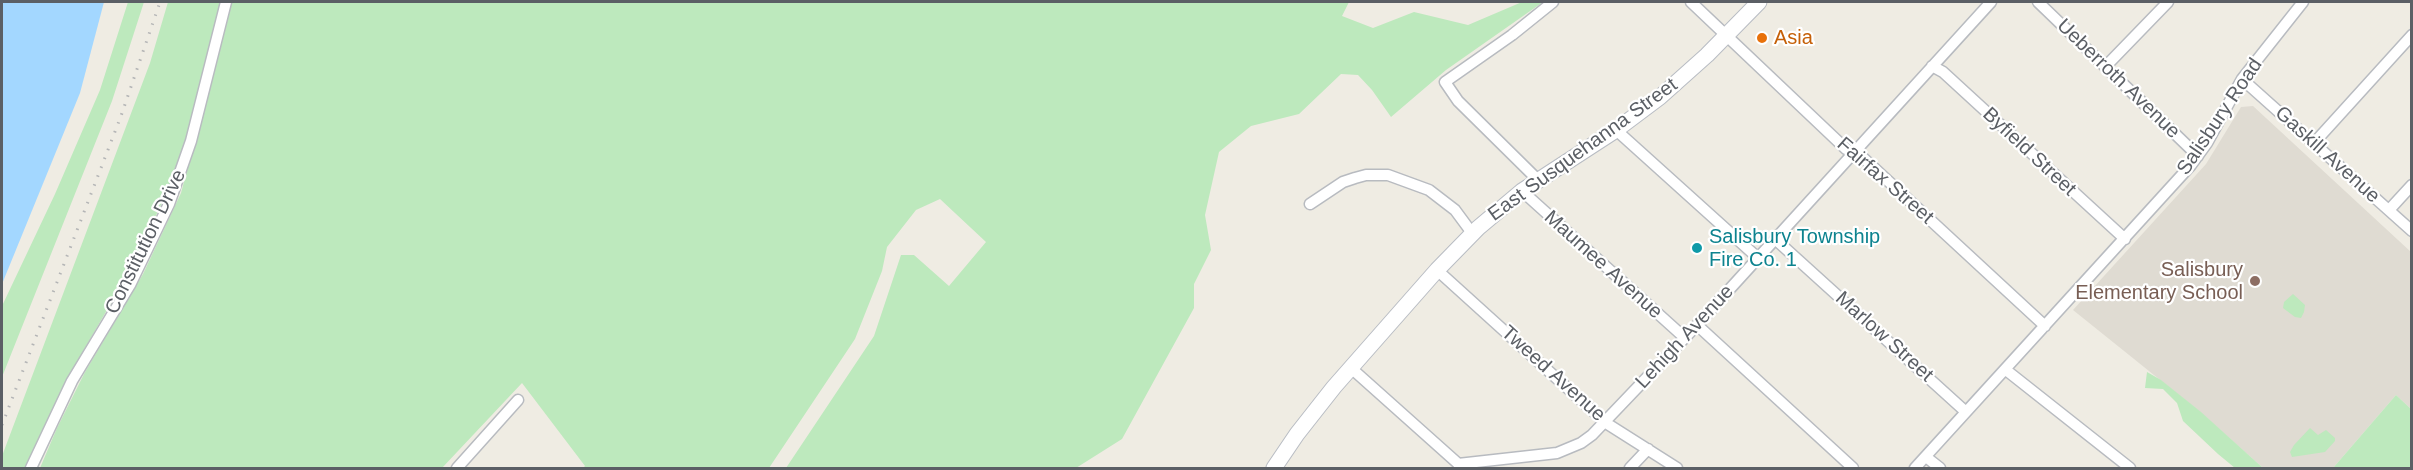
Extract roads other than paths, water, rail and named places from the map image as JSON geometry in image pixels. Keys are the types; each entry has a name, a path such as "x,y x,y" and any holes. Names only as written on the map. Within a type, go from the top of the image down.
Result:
{"main road":[{"name":"East Susquehanna Street","path":"1274,468 1297,434 1351,368 1472,233 1522,191 1617,130 1660,97 1759,2"}],"street":[{"name":"Constitution Drive","path":"31,468 68,390 130,285 169,204 191,141 226,2"},
{"path":"1538,180 1458,101 1445,82 1512,35 1553,2"},
{"name":"Fairfax Street","path":"1691,2 1846,149 1860,155 2045,326"},
{"name":"Lehigh Avenue","path":"1461,466 1557,453 1581,443 1606,423 1991,2"},
{"name":"Ueberroth Avenue","path":"2038,2 2198,156"},
{"path":"2106,66 2168,2"},
{"name":"Salisbury Road","path":"1915,468 2198,156 2242,79 2303,2"},
{"path":"2314,143 2412,35"},
{"name":"Byfield Street","path":"1932,66 1943,72 2125,239"},
{"name":"Gaskill Avenue","path":"2242,79 2412,231"},
{"path":"1617,130 1758,258"},
{"path":"1310,204 1342,182 1355,177 1388,175 1429,190 1455,210 1472,233"},
{"path":"2389,210 2412,185"},
{"name":"Maumee Avenue","path":"1522,191 1685,338"},
{"name":"Marlow Street","path":"1775,239 1966,412"},
{"name":"Tweed Avenue","path":"1437,270 1606,423 1677,468"},
{"path":"1697,325 1853,468"},
{"path":"1351,368 1461,466"},
{"path":"2006,370 2130,468"},
{"path":"457,468 518,400"},
{"path":"1630,468 1648,449"},
{"path":"1926,457 1940,468"}],"water":[{"path":"2,2 104,2 80,93 2,284"}],"railway":[{"path":"2,425 121,116 160,2"}],"place":[{"name":"Asia","path":"1762,38"},
{"name":"Salisbury Township Fire Co. 1","path":"1697,248"},
{"name":"Salisbury Elementary School","path":"2255,281"}]}
